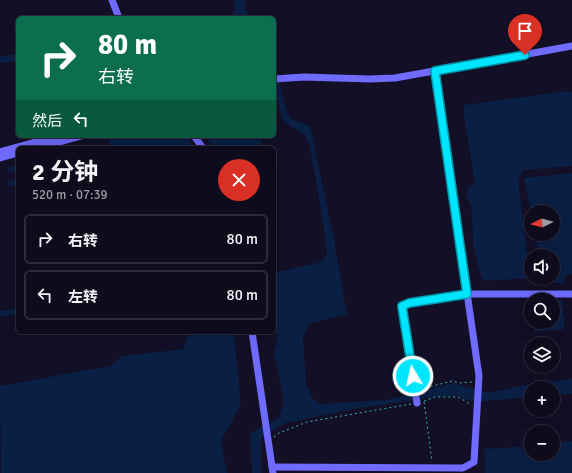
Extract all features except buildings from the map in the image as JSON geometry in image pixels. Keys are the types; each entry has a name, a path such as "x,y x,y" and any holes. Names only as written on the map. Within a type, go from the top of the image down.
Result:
{"street":[{"path":"112,0 118,16"},
{"path":"276,80 320,77 385,79 572,46"},
{"path":"252,334 272,470 463,468 474,462 479,376 435,71"},
{"path":"21,146 50,138"},
{"path":"45,146 74,138"},
{"path":"0,152 16,148"},
{"path":"0,158 16,154"},
{"path":"417,403 402,306 409,303 467,294 572,294"}],"path":[{"path":"415,390 452,381 459,383 475,382"},
{"path":"433,468 424,402 435,397 458,398 473,406"},
{"path":"268,442 279,433 307,422 417,403"}],"water":[{"path":"235,0 244,0 248,16 230,16 234,13"},
{"path":"16,54 16,61 0,63 0,56"},
{"path":"276,68 290,119 310,126 334,239 347,314 308,324 303,338 306,385 314,400 320,404 386,400 453,383 488,393 524,385 524,398 474,402 455,395 360,408 285,423 261,438 261,473 252,473 250,433 279,418 284,401 274,353 277,340 276,273 321,262 327,255 322,215 310,147 305,135 291,127 282,118 276,95"},
{"path":"568,91 572,92 572,166 523,170 518,180 524,227 524,241 526,241 527,249 524,249 524,278 486,281 482,279 473,244 471,206 467,197 467,189 475,184 464,116 464,105"},
{"path":"108,138 188,138 193,146 110,146"},
{"path":"206,138 260,138 262,146 212,146"},
{"path":"572,173 572,274 566,275 563,283 560,283 560,249 538,249 536,241 560,241 560,205 529,205 524,178"},
{"path":"560,300 562,300 565,329 535,332 535,329 560,329"},
{"path":"16,308 16,314 0,317 0,311"},
{"path":"234,334 241,404 221,441 227,473 1,473 0,386 110,366 122,356 184,349 187,335"},
{"path":"572,379 572,394 560,395 560,381 554,381"},
{"path":"572,441 572,473 485,473 484,449 524,446 524,461 560,461 560,442"}],"waterway":[{"path":"11,170 16,169"},
{"path":"10,183 16,182"}],"route":[{"path":"413,376 402,306 409,303 467,294 435,71 525,55"}]}
